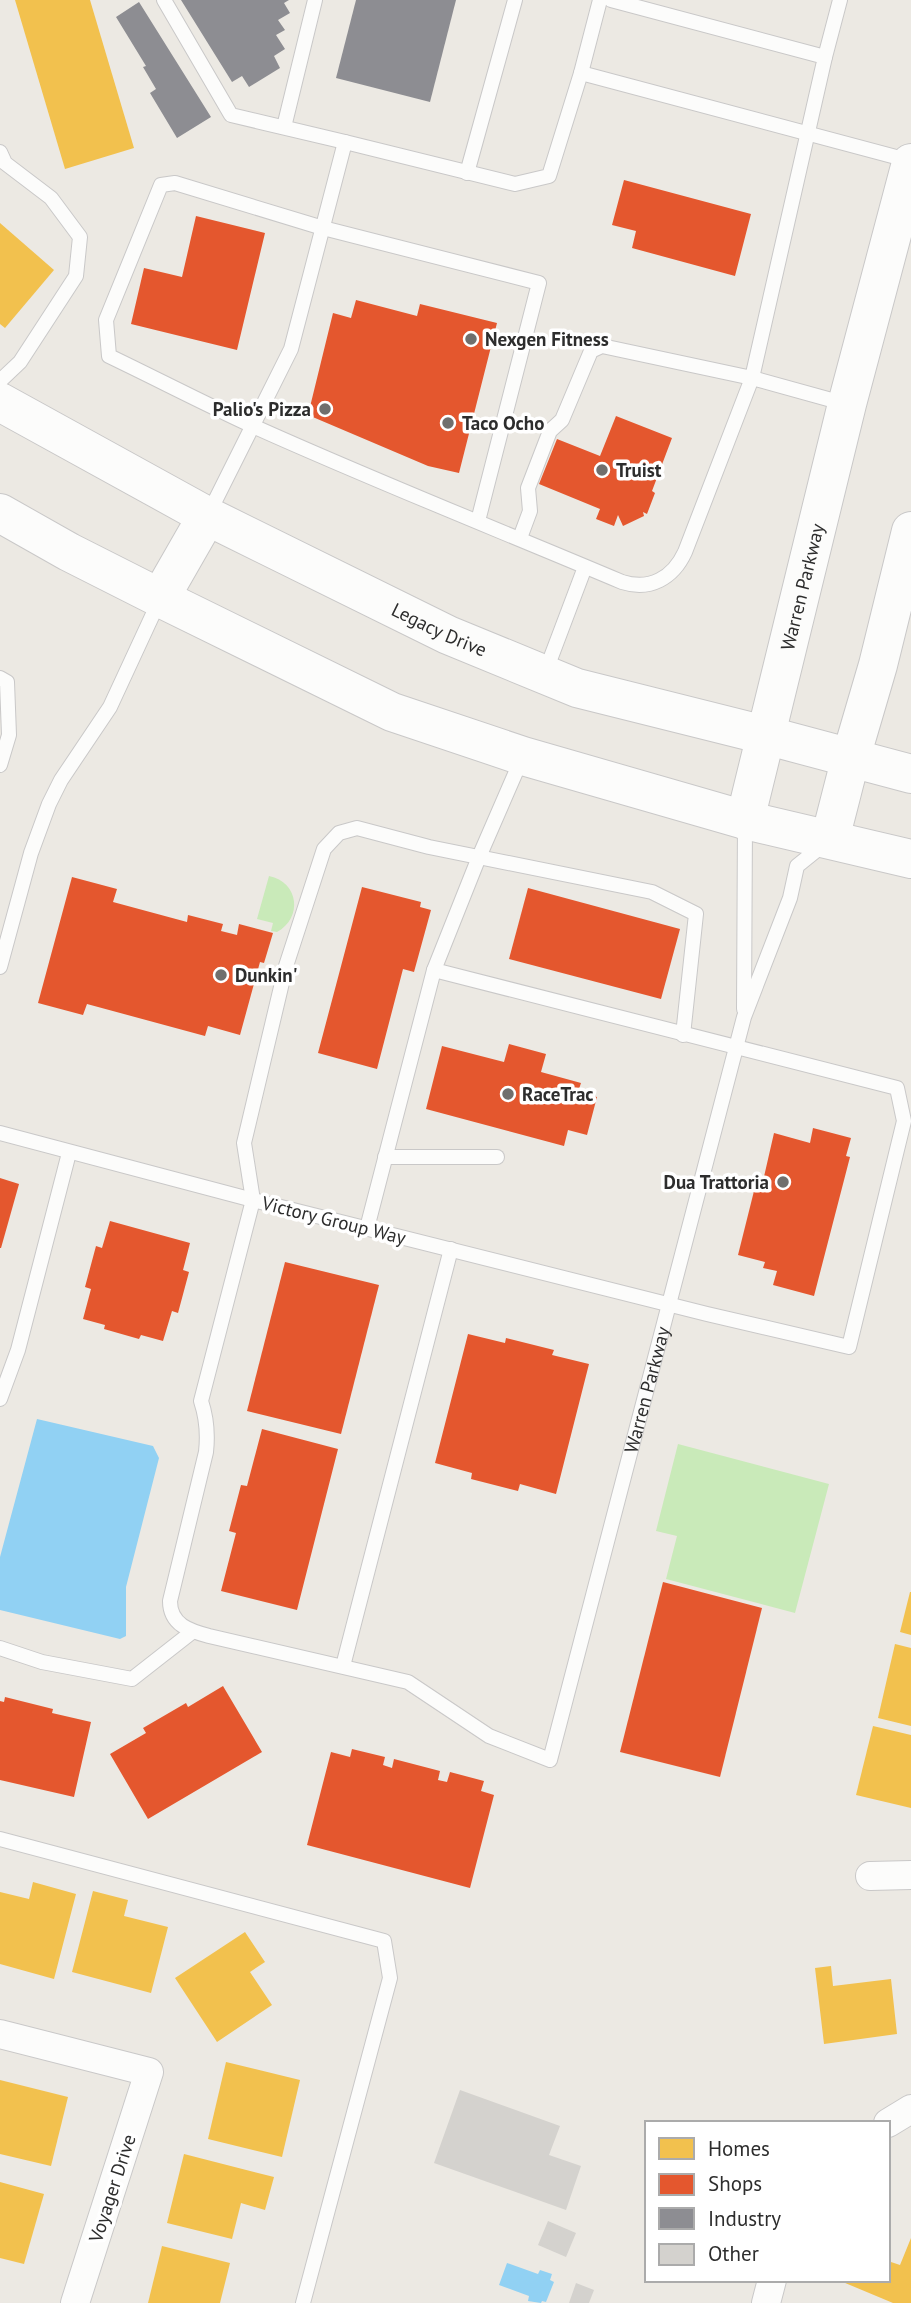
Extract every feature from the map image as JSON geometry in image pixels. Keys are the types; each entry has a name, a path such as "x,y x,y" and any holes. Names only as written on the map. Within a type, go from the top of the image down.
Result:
{"main road":[{"name":"Warren Parkway","path":"745,820 847,404 911,162"},
{"name":"Legacy Drive","path":"0,402 207,516 448,635 545,675 577,688 911,774"},
{"path":"0,513 68,552 392,712 523,756 745,820 911,859"},
{"path":"160,598 207,516"},
{"path":"830,839 878,665 911,531"}],"street":[{"path":"870,1876 911,1875"},
{"name":"Voyager Drive","path":"0,2034 149,2072 75,2303"},
{"path":"890,2122 911,2109"},
{"path":"766,2303 771,2282"}],"lane":[{"path":"164,0 231,115 515,184 549,176 600,0"},
{"path":"284,127 315,0"},
{"path":"467,173 515,0"},
{"path":"611,0 825,57"},
{"path":"478,521 539,283 323,228 175,183 161,186 106,320 109,356 253,426 622,582 642,585 659,582 677,567 685,552 752,378 806,133 840,0"},
{"path":"580,73 911,162"},
{"path":"207,516 291,349 345,142"},
{"path":"0,152 5,163 51,198 80,237 76,276 20,362 0,381"},
{"path":"520,538 530,511 528,488 550,431 562,420 595,347 602,346 752,378 847,404"},
{"path":"545,675 585,566"},
{"path":"0,967 31,853 50,804 61,780 110,707 160,598"},
{"path":"0,678 7,682 9,735 0,765"},
{"path":"367,1228 434,970 523,756"},
{"name":"Warren Parkway","path":"744,1017 745,820"},
{"path":"451,1249 342,1666 184,1628 172,1614 170,1601 206,1452 208,1434 201,1401 253,1200 244,1143 286,966 324,849 339,833 357,828 479,857 652,892 696,914 683,1035"},
{"name":"Warren Parkway","path":"342,1666 408,1682 489,1736 550,1760 744,1017 790,898 797,866 830,839"},
{"path":"434,970 736,1049"},
{"name":"Victory Group Way","path":"0,1133 253,1200 849,1347 904,1121 897,1088 736,1049"},
{"path":"0,1399 18,1350 69,1153"},
{"path":"385,1157 497,1157"},
{"path":"0,1648 42,1662 132,1679 192,1632"},
{"path":"0,1839 384,1941 390,1978 303,2303"}],"green space":[{"path":"269,876 287,885 294,901 291,918 277,932 271,931 273,923 257,919"},
{"path":"678,1444 829,1484 795,1613 666,1579 677,1536 656,1531"}],"water":[{"path":"37,1419 153,1446 159,1458 126,1587 126,1636 120,1639 0,1610 0,1557"},
{"path":"507,2263 538,2274 540,2270 552,2274 550,2280 554,2282 546,2302 528,2301 529,2296 499,2285"}],"building: Homes":[{"path":"15,0 90,0 134,148 65,169"},
{"path":"0,223 54,270 5,328 0,324"},
{"path":"911,1592 911,1635 900,1632"},
{"path":"895,1644 911,1648 911,1726 878,1718"},
{"path":"873,1726 911,1735 911,1808 856,1795"},
{"path":"33,1882 76,1894 54,1979 0,1964 0,1892 29,1899"},
{"path":"93,1891 128,1900 124,1916 168,1927 151,1993 72,1972"},
{"path":"245,1932 265,1962 250,1972 272,2005 217,2042 175,1978"},
{"path":"831,1966 833,1986 891,1979 897,2034 824,2044 815,1968"},
{"path":"226,2062 300,2080 282,2157 208,2139"},
{"path":"0,2080 68,2097 51,2166 0,2154"},
{"path":"184,2154 274,2177 265,2210 241,2203 232,2239 167,2223"},
{"path":"0,2182 44,2194 24,2264 0,2258"},
{"path":"911,2238 911,2303 893,2303 843,2282 890,2282 890,2262 900,2265"},
{"path":"162,2246 230,2263 220,2303 148,2303"}],"building: Shops":[{"path":"624,180 751,214 735,276 632,248 636,231 612,225"},
{"path":"196,216 265,233 237,350 131,324 144,268 182,277"},
{"path":"356,300 417,316 420,304 497,323 459,473 428,466 308,415 333,313 351,318"},
{"name":"Truist","path":"616,416 672,438 652,491 655,493 647,514 643,512 644,516 623,526 618,515 614,526 596,519 600,509 539,484 557,439 600,456"},
{"path":"72,877 117,889 113,902 187,922 188,915 223,924 221,931 237,935 239,924 273,933 264,963 260,962 240,1035 208,1026 205,1036 87,1004 83,1015 38,1003"},
{"path":"362,887 421,902 420,907 431,910 414,972 403,969 377,1069 318,1053"},
{"path":"528,888 680,929 661,999 509,959"},
{"name":"RaceTrac","path":"509,1044 546,1054 541,1072 581,1083 578,1092 597,1097 587,1135 568,1130 564,1146 426,1109 442,1046 504,1062"},
{"path":"813,1128 851,1138 846,1156 850,1157 814,1296 773,1285 777,1271 763,1268 765,1262 738,1255 757,1179 763,1181 774,1133 810,1143"},
{"path":"0,1178 19,1184 1,1248 0,1248"},
{"path":"110,1221 190,1243 183,1270 189,1272 178,1313 172,1311 163,1341 141,1335 139,1339 104,1329 105,1325 83,1319 91,1289 85,1287 96,1246 102,1248"},
{"path":"285,1262 379,1285 341,1434 247,1411"},
{"path":"468,1334 505,1343 506,1338 554,1350 552,1355 589,1364 556,1494 520,1484 518,1491 471,1479 472,1473 435,1463"},
{"path":"262,1429 338,1449 297,1610 221,1591 236,1533 229,1531 241,1485 247,1486"},
{"path":"663,1582 762,1608 720,1777 620,1752"},
{"path":"223,1686 262,1752 148,1819 110,1754 146,1733 143,1728 186,1703 188,1707"},
{"path":"5,1697 53,1709 52,1713 91,1722 74,1797 0,1780 0,1701 4,1702"},
{"path":"352,1749 385,1757 383,1765 392,1768 394,1759 440,1771 438,1780 447,1782 450,1772 484,1781 481,1791 494,1795 470,1888 307,1845 331,1752 350,1757"}],"building: Industry":[{"path":"181,0 289,0 284,3 290,13 278,20 285,30 276,35 285,49 274,56 280,68 249,87 242,76 232,82"},
{"path":"356,0 456,0 430,102 336,78"},
{"path":"139,2 211,117 177,138 150,93 156,89 143,67 146,66 116,17"}],"building: Other":[{"path":"460,2090 560,2126 549,2155 581,2166 566,2210 434,2163"},
{"path":"548,2221 576,2233 566,2257 538,2245"},
{"path":"576,2283 594,2290 589,2303 569,2303"}],"place":[{"name":"Nexgen Fitness","path":"471,339"},
{"name":"Palio's Pizza","path":"325,409"},
{"name":"Taco Ocho","path":"448,423"},
{"name":"Truist","path":"602,470"},
{"name":"Dunkin'","path":"221,975"},
{"name":"RaceTrac","path":"508,1094"},
{"name":"Dua Trattoria","path":"783,1182"}]}
